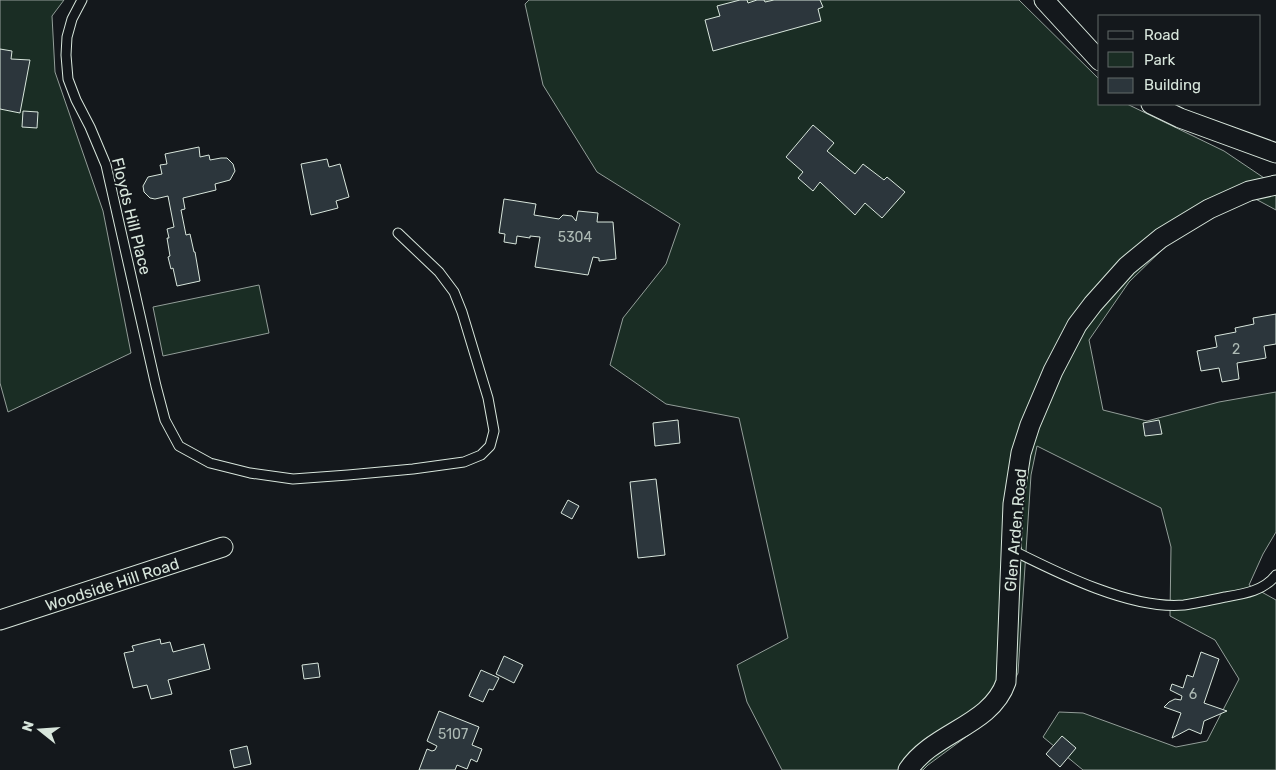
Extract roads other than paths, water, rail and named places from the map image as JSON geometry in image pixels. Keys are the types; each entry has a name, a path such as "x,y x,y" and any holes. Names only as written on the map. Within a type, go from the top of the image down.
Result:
{"street":[{"path":"1044,0 1098,59"},
{"path":"1153,105 1180,118 1276,153"},
{"name":"Glen Arden Road","path":"908,770 921,754 985,712 1003,692 1006,682 1013,504 1022,453 1030,425 1053,371 1077,325 1127,266 1161,238 1209,209 1249,191 1276,185"},
{"name":"Woodside Hill Road","path":"0,620 223,547"}],"lane":[{"name":"Floyds Hill Place","path":"82,0 72,19 67,37 68,79 106,164 156,386 165,420 179,446 210,463 250,473 293,478 413,469 464,462 481,455 490,446 494,431 488,398 462,312 454,292 439,272 398,233"},
{"path":"1011,550 1102,591 1149,603 1182,605 1250,592 1272,580 1276,575"}]}
